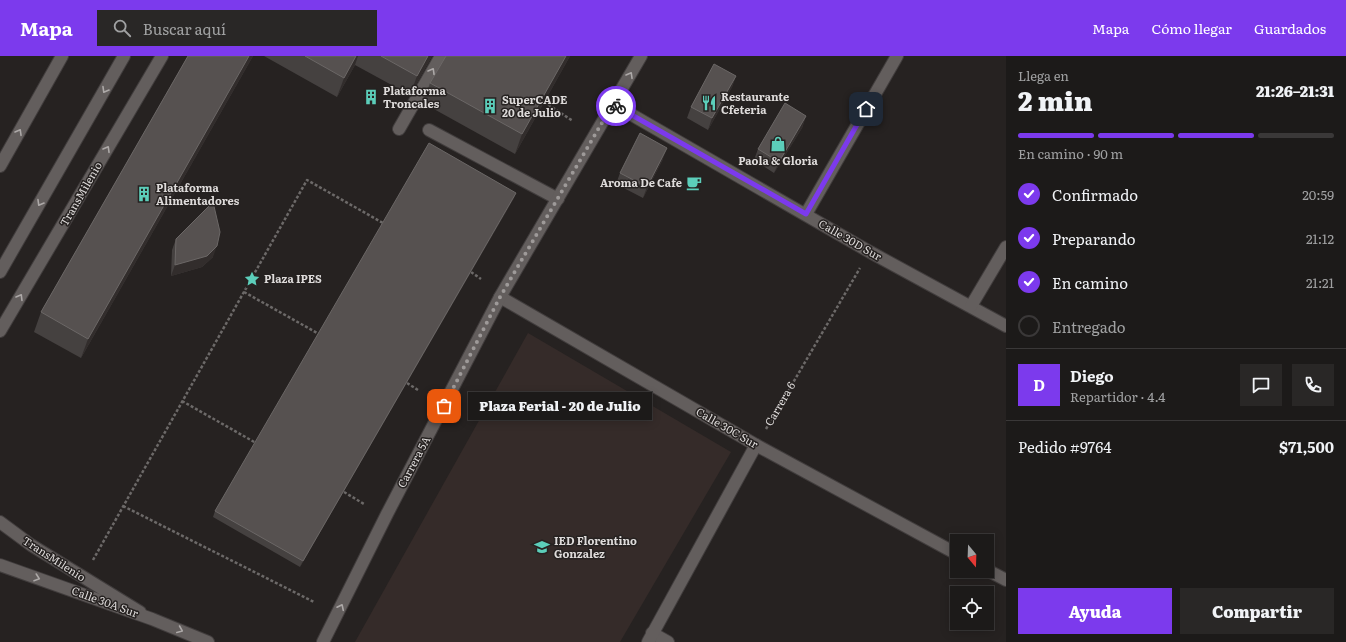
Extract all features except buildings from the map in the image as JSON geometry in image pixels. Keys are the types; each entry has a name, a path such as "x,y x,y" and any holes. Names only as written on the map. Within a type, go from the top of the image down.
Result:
{"street":[{"path":"0,166 62,56"},
{"path":"0,272 124,56"},
{"name":"TransMilenio","path":"0,331 162,56"},
{"path":"399,129 441,56"},
{"name":"Carrera 5A","path":"323,642 386,514 500,297 641,56"},
{"path":"806,214 897,56"},
{"name":"Calle 30D Sur","path":"613,104 870,252 1006,326"},
{"path":"429,130 558,199"},
{"path":"971,306 1006,247"},
{"name":"Calle 30C Sur","path":"500,297 756,445 950,550"},
{"path":"668,642 650,638 756,445"},
{"name":"TransMilenio","path":"0,522 31,545 152,619"},
{"name":"Calle 30A Sur","path":"0,565 152,619 208,642"},
{"path":"994,574 1006,580"}],"path":[{"path":"544,102 573,121"},
{"path":"83,578 307,180 383,223"},
{"name":"Carrera 6","path":"756,445 870,252"},
{"path":"471,272 481,279"},
{"path":"244,292 319,334"},
{"path":"407,383 418,390"},
{"path":"182,401 256,443"},
{"path":"344,492 364,504"},
{"path":"123,506 314,602"}],"shaded area":[{"name":"IED Florentino Gonzalez","path":"528,333 731,452 620,642 355,642"}],"way so far":[{"path":"444,406 500,297 613,104 616,106"}],"place":[{"name":"Plataforma Troncales","path":"371,97"},
{"name":"Restaurante Cfeteria","path":"709,103"},
{"name":"SuperCADE 20 de Julio","path":"490,106"},
{"name":"Paola & Gloria","path":"778,144"},
{"name":"Aroma De Cafe","path":"694,183"},
{"name":"Plataforma Alimentadores","path":"144,194"},
{"name":"Plaza IPES","path":"252,279"},
{"name":"Plaza Ferial - 20 de Julio","path":"444,406"},
{"name":"IED Florentino Gonzalez","path":"542,547"}],"route":[{"path":"616,106 806,214 866,109"}]}
